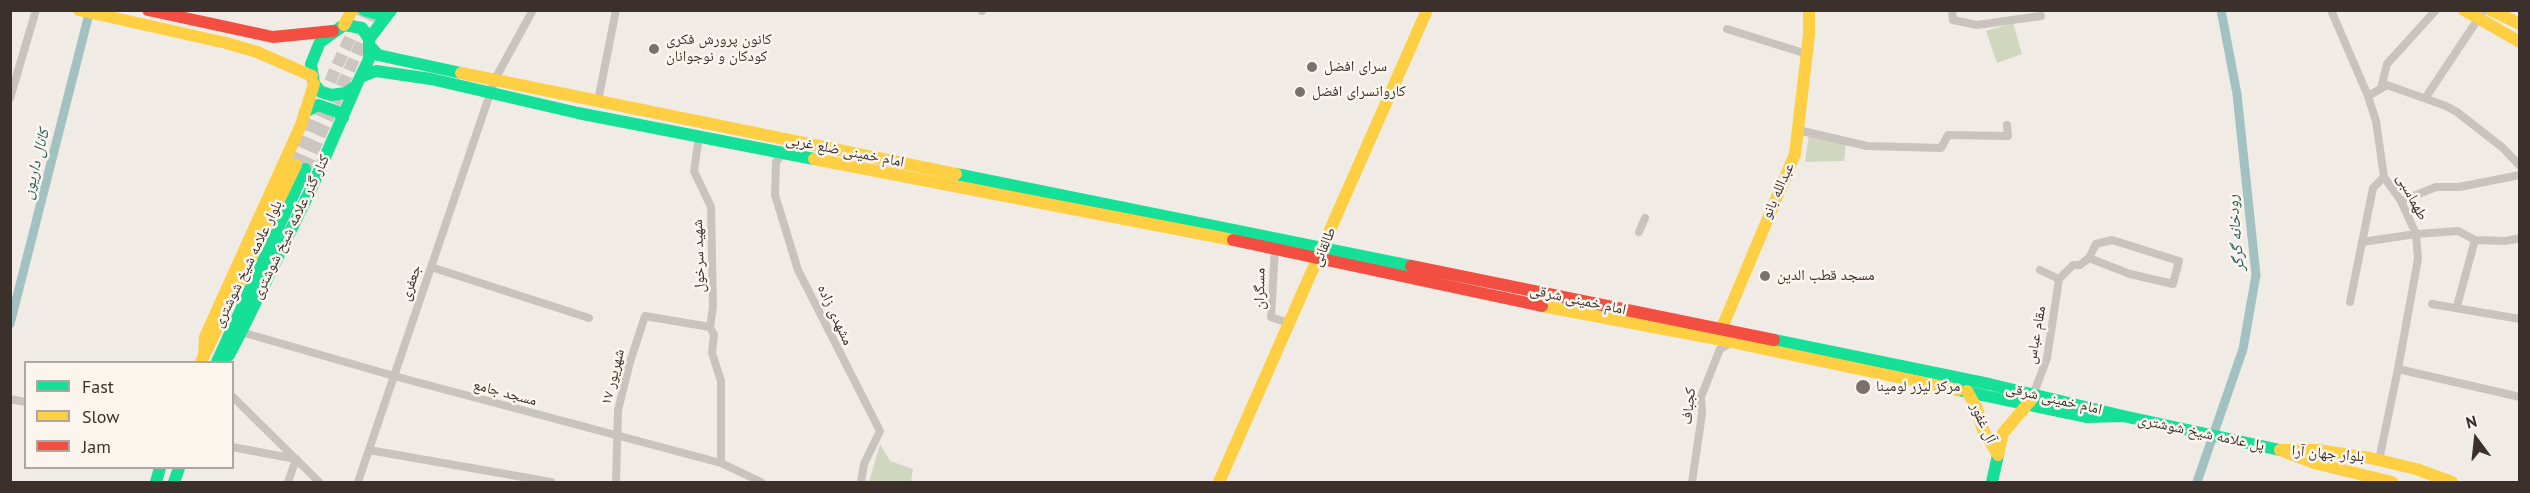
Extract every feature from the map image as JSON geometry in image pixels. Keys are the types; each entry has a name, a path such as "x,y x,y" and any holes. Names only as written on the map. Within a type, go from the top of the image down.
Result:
{"main road":[{"path":"79,10 164,28 258,52 313,80 321,92 332,95 346,93 359,81 370,42 391,11"},
{"path":"147,10 273,37 339,28 362,28 370,42"},
{"path":"202,359 205,337 305,112 313,80 311,64 320,42 339,28 352,10"},
{"path":"364,10 381,15 391,11"},
{"name":"طالقانی","path":"1219,483 1427,10"},
{"name":"عبدالله بانو","path":"1719,334 1766,218 1795,154 1807,54 1809,10"},
{"path":"2464,10 2481,15 2520,42"},
{"path":"2491,10 2520,24"},
{"name":"امام خمینی ضلع غربی","path":"370,42 378,55 392,59 786,139 1322,253"},
{"path":"388,72 385,64 392,59"},
{"name":"امام خمینی ضلع غربی","path":"359,81 376,71 388,72 783,153 1275,248 1322,253"},
{"name":"کنار گذر علامه شیخ شوشتری","path":"219,361 229,355 241,332 359,81"},
{"path":"305,112 318,105 338,111 343,118"},
{"path":"783,153 786,139"},
{"name":"بلوار علامه شیخ شوشتری","path":"202,359 300,167 217,361"},
{"name":"امام خمینی شرقی","path":"1322,253 1504,299 1719,334 2031,399 2086,417 2123,416"},
{"name":"امام خمینی شرقی","path":"1719,334 1732,342 1968,391 2031,399"},
{"name":"آل غفور","path":"1968,391 1977,409 1983,430 1998,455"},
{"name":"آل غفور","path":"1992,483 2003,433 2031,399"},
{"name":"پل علامه شیخ شوشتری","path":"2123,416 2280,450"},
{"name":"بلوار جهان آرا","path":"2280,450 2316,450 2379,460 2416,469 2452,483"},
{"name":"بلوار جهان آرا","path":"2280,450 2314,464 2392,483"}],"street":[{"path":"10,98 33,25 34,10"},
{"name":"جعفری","path":"358,483 495,79 533,10"},
{"path":"598,101 616,10"},
{"name":"طهماسبی","path":"2331,10 2368,96 2376,121 2384,177 2401,201 2416,234 2418,259 2379,460"},
{"path":"2381,88 2387,64 2436,10"},
{"path":"1953,15 1977,26 2042,16"},
{"path":"2426,97 2481,15"},
{"path":"1727,29 1807,54"},
{"path":"2368,96 2387,85 2426,97 2457,112 2504,148 2520,166"},
{"path":"1798,130 1867,146 1941,148 1948,135 2008,136 2007,125"},
{"name":"شهید سرخول","path":"699,136 694,171 711,207 713,307 710,327"},
{"name":"مشهدی زاده","path":"783,153 776,162 776,195 798,270 880,431 864,464 861,483"},
{"path":"2401,201 2436,187 2459,187 2520,175"},
{"path":"2350,302 2373,188 2384,177"},
{"path":"1639,232 1645,218"},
{"path":"2362,242 2416,234 2458,231 2475,240 2506,241 2520,238"},
{"path":"2040,270 2059,279 2073,265 2080,265 2089,258 2096,244 2112,240 2179,261 2173,284 2130,274 2089,258"},
{"path":"2457,306 2475,240"},
{"name":"مسگران","path":"1275,248 1271,317 1285,322"},
{"path":"431,267 589,318"},
{"name":"مقام عباس","path":"2031,399 2040,385 2047,358 2059,279"},
{"path":"2432,304 2457,306 2520,319"},
{"name":"۱۷ شهریور","path":"616,483 618,410 645,316 710,327"},
{"path":"710,327 714,335 712,353 721,381 721,463"},
{"name":"مسجد جامع","path":"241,332 617,437 721,463 760,483"},
{"name":"کجباف","path":"1692,483 1702,414 1701,397 1720,349 1732,342"},
{"path":"2398,369 2520,397"},
{"path":"234,398 319,483"},
{"path":"234,447 296,459"},
{"path":"369,450 551,483"},
{"path":"288,483 296,459"}],"green space":[{"path":"2013,23 2022,54 1997,63 1986,31"},
{"path":"1809,134 1846,143 1844,161 1805,162"},
{"path":"880,444 890,461 913,469 911,482 869,482"}],"waterway":[{"name":"کانال داریون","path":"10,324 90,10"},
{"name":"رودخانه گرگر","path":"2197,482 2243,349 2256,275 2237,94 2221,10"}],"tunnel":[{"path":"296,165 335,70 363,10"},
{"path":"305,169 376,10"}],"traffic: fast":[{"path":"364,10 381,15 390,12"},
{"path":"369,39 391,10"},
{"path":"344,25 362,28 369,39 369,59 356,86 346,93 331,95 321,92 314,84 311,64 320,42 344,25"},
{"path":"370,46 378,55 461,73"},
{"path":"363,76 376,71 431,79 578,113 814,159"},
{"path":"220,361 229,355 241,332 312,187 356,86"},
{"path":"305,112 318,105 338,112 343,118"},
{"path":"217,361 305,169"},
{"path":"956,174 1411,266"},
{"path":"1774,340 1989,384 2123,416 2086,417 1958,390"},
{"path":"2123,416 2280,450"},
{"path":"1992,482 1998,455"},
{"path":"156,482 160,469"},
{"path":"174,482 179,469"}],"traffic: slow":[{"path":"79,10 226,43 257,52 312,76"},
{"path":"344,25 352,10"},
{"path":"1219,482 1427,10"},
{"path":"1721,330 1795,154 1809,35 1809,10"},
{"path":"2464,10 2520,42"},
{"path":"2491,10 2520,24"},
{"path":"461,73 956,174"},
{"path":"204,355 205,337 301,125 314,84"},
{"path":"814,159 1233,240"},
{"path":"201,361 296,165"},
{"path":"1542,306 1717,339 1958,390"},
{"path":"1967,391 1977,409 1983,430 1998,455 2003,433 2031,400"},
{"path":"2392,482 2314,463 2280,450 2317,450 2370,458 2416,469 2452,482"}],"traffic: jam":[{"path":"148,10 273,37 333,31"},
{"path":"1233,240 1542,306"},
{"path":"1411,266 1774,340"}],"place":[{"name":"کانون پرورش فکری کودکان و نوجوانان","path":"654,49"},
{"name":"سرای افضل","path":"1312,67"},
{"name":"کاروانسرای افضل","path":"1300,92"},
{"name":"مسجد قطب الدین","path":"1765,276"},
{"name":"مرکز لیزر لومینا","path":"1863,387"}]}
